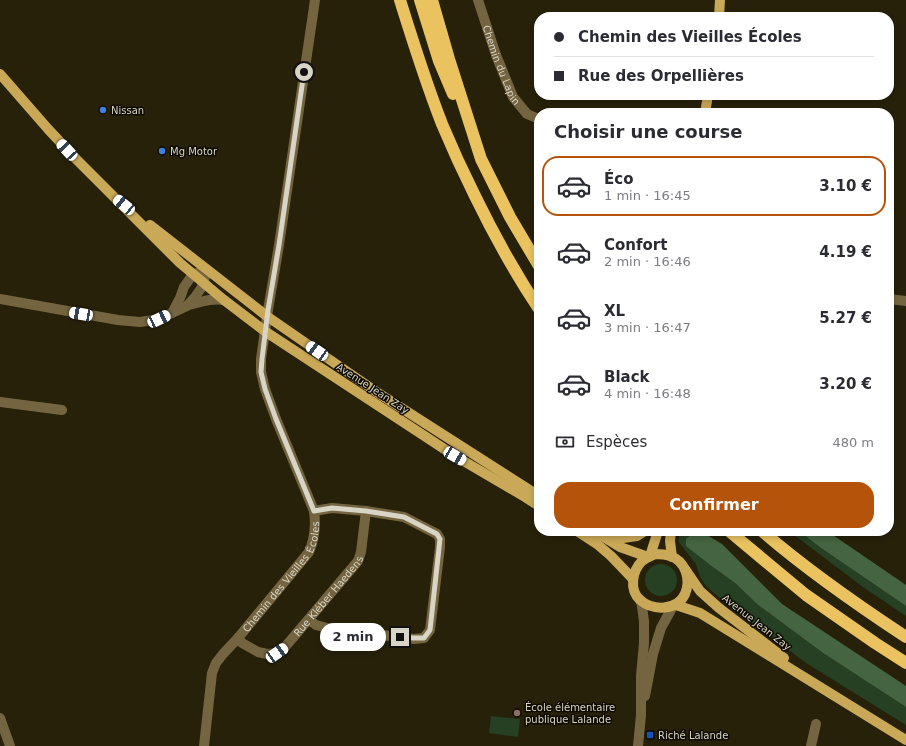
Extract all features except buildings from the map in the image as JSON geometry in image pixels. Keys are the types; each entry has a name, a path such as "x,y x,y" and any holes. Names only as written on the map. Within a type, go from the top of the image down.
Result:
{"highway":[{"path":"400,0 426,81 443,126 490,226 534,302"},
{"path":"420,0 439,61 481,159 510,217 534,258"},
{"path":"432,0 481,159"},
{"path":"736,536 806,595 906,663"},
{"path":"768,536 813,572 906,637"}],"main road":[{"path":"719,12 720,0"},
{"name":"Avenue Jean Zay","path":"0,74 48,129 114,197 180,263 224,300 266,332 455,456 534,503"},
{"name":"Avenue Jean Zay","path":"114,197 268,317 378,393 534,493"},
{"path":"585,536 611,556 633,579"},
{"path":"602,536 620,547 649,556"},
{"path":"609,540 637,536"},
{"path":"649,556 656,536"},
{"path":"670,536 672,557"},
{"path":"664,554 680,562 685,569 688,579 687,589 683,598 675,605 658,607 650,605 636,595 633,587 635,572 642,561 649,556 664,554"},
{"name":"Avenue Jean Zay","path":"685,569 700,591 719,608 820,687"},
{"name":"Avenue Jean Zay","path":"675,605 700,612 906,740"}],"street":[{"name":"Chemin des Vieilles Écoles","path":"204,746 212,673 216,663 309,552 315,533 314,511 265,389 261,366 315,0"},
{"name":"Chemin du Lapin","path":"478,0 496,55 513,97 527,114 534,117"},
{"path":"172,312 184,287 193,274 207,270"},
{"path":"187,306 198,294 207,270"},
{"path":"0,299 118,320 140,322 159,319 172,312 206,300 224,300"},
{"path":"894,300 906,301"},
{"path":"0,402 62,410"},
{"path":"309,620 316,625 327,628 424,638 430,630 440,539 437,534 404,517 366,511 332,508 314,511"},
{"name":"Rue Kléber Haedens","path":"238,638 242,643 258,652 267,654 277,653 285,647 358,560 361,552 366,511"},
{"path":"638,746 644,643 644,621 641,600"},
{"path":"641,715 653,654 661,628 675,605"},
{"path":"0,718 10,746"},
{"path":"811,746 816,724"}],"green space":[{"path":"679,536 698,536 687,546 735,583 757,604 823,653 906,707 906,725 806,663 722,600 706,586 700,577 696,564 678,541"},
{"path":"690,536 709,536 722,544 782,604 906,686 906,707 823,653 757,604 735,583 686,546 686,539"},
{"path":"796,536 805,536 906,606 906,616 863,587"},
{"path":"805,536 834,536 906,585 906,606"},
{"path":"661,564 667,565 674,571 677,580 676,586 670,593 661,596 655,595 648,589 645,580 646,574 652,567"},
{"path":"491,716 520,719 518,737 489,733"}],"place":[{"name":"Nissan","path":"103,110"},
{"name":"Mg Motor","path":"162,151"},
{"name":"École élémentaire publique Lalande","path":"517,713"},
{"name":"Riché Lalande","path":"650,735"}],"route":[{"path":"304,72 268,310 261,372 265,389 276,419 314,511 332,508 366,511 404,517 437,534 440,539 430,630 424,638 400,637"}]}
